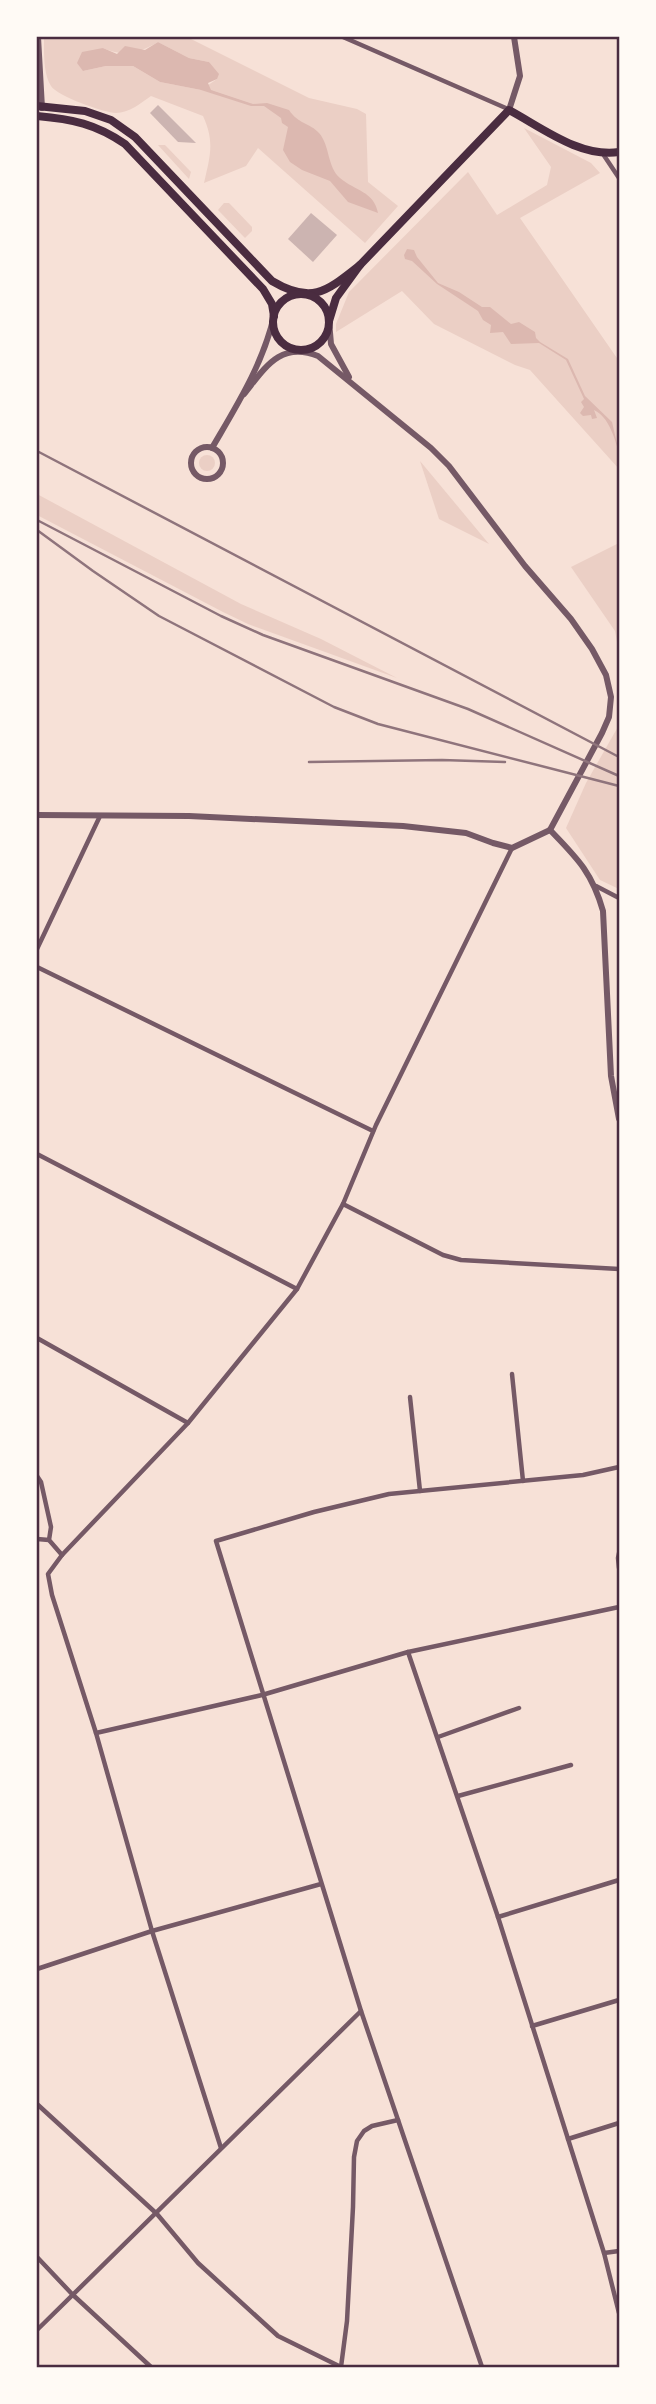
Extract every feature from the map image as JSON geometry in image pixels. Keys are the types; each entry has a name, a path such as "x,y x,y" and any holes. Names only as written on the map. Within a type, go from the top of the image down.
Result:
{"main road":[{"path":"39,106 85,111 111,120 135,137 272,281 289,291 311,296 320,302 329,321"},
{"path":"39,117 81,122 105,130 125,144 263,289 272,304 278,338 288,347 303,350 320,342 328,330 336,298 360,265 509,110 587,151 619,152"},
{"path":"274,316 283,301 330,286 360,265"}],"street":[{"path":"38,37 39,117"},
{"path":"343,37 509,110 520,76 514,37"},
{"path":"602,153 619,178"},
{"path":"212,447 244,394 268,340 274,316"},
{"path":"329,321 331,344 354,385"},
{"path":"37,815 189,816 431,828 466,833 512,848 551,830 589,761 609,717 611,697 606,675 571,619 525,566 449,466 431,448 318,356 303,350 288,351 279,356 244,394"},
{"path":"212,447 222,458 221,470 214,477 200,477 191,465 193,455 200,448 212,447"},
{"path":"37,949 100,816"},
{"path":"551,830 580,862 596,886 603,911 611,1076 619,1119"},
{"path":"220,2148 152,1931 96,1733 51,1595 48,1574 62,1555 188,1423 297,1289 343,1204 373,1131 512,848"},
{"path":"596,886 619,898"},
{"path":"37,967 373,1131"},
{"path":"37,1154 297,1289"},
{"path":"343,1204 443,1255 461,1260 619,1269"},
{"path":"37,1338 188,1423"},
{"path":"512,1374 523,1481"},
{"path":"410,1397 420,1491"},
{"path":"482,2367 321,1884 216,1541 314,1512 389,1494 583,1475 619,1467"},
{"path":"37,1476 41,1482 51,1527 50,1540 62,1555"},
{"path":"37,1539 50,1540"},
{"path":"619,1553 619,1568"},
{"path":"96,1733 262,1695 408,1652 619,1606"},
{"path":"408,1652 498,1917 604,2253 619,2312"},
{"path":"438,1737 519,1708"},
{"path":"458,1796 570,1765"},
{"path":"498,1917 619,1880"},
{"path":"37,1969 152,1931 321,1884"},
{"path":"532,2026 619,2000"},
{"path":"37,2330 362,2011"},
{"path":"37,2104 157,2214 198,2263 278,2336 341,2367 347,2321 354,2157 357,2141 364,2130 398,2120"},
{"path":"568,2139 619,2123"},
{"path":"604,2253 619,2251"},
{"path":"37,2257 72,2294 151,2367"}],"shaded area":[{"path":"44,37 187,37 309,98 357,109 366,114 368,182 398,206 365,243 258,148 246,166 204,183 210,142 203,116 151,96 121,113 71,99 55,90 48,81 44,62","holes":["158,42 189,58 209,62 217,79 201,90 160,82 133,66 106,66 83,71 103,48 131,52"]},
{"path":"158,42 189,58 209,62 219,74 217,79 208,83 211,90 253,104 267,103 289,110 319,133 336,173 368,196 378,213 348,202 330,181 290,162 283,150 288,127 282,123 281,118 264,106 251,106 201,90 160,82 133,66 106,66 83,71 77,63 82,52 103,48 117,54 125,46 145,50"},
{"path":"524,128 591,163 600,173 520,218 619,361 619,469 530,370 434,324 402,291 336,332 336,324 349,292 468,172 497,215 547,185 551,167"},
{"path":"158,145 165,145 191,172 189,179"},
{"path":"224,203 229,203 252,227 252,231 245,238 218,210"},
{"path":"407,249 414,250 438,283 459,292 482,307 490,307 511,324 519,322 535,332 540,342 568,359 585,396 612,422 619,452 604,417 594,410 597,418 592,419 591,415 583,416 580,413 584,407 581,402 584,399 566,360 539,343 511,344 503,332 490,333 491,325 483,320 478,311 437,284 412,261 405,259"},
{"path":"204,455 210,455 215,463 213,469 204,471 199,466 199,460"},
{"path":"420,461 489,544 439,519"},
{"path":"37,494 241,604 321,639 397,678 248,624 223,612 37,515"},
{"path":"619,543 619,652 615,631 571,567"},
{"path":"619,725 619,889 600,880 566,828 586,783"}],"building":[{"path":"158,105 196,143 178,142 150,113"},
{"path":"311,213 337,235 313,262 288,239"}],"railway":[{"path":"37,451 619,757"},
{"path":"37,520 221,616 263,635 468,709 619,776"},
{"path":"37,530 159,616 334,707 378,724 619,786"},
{"path":"309,762 505,762"}]}
